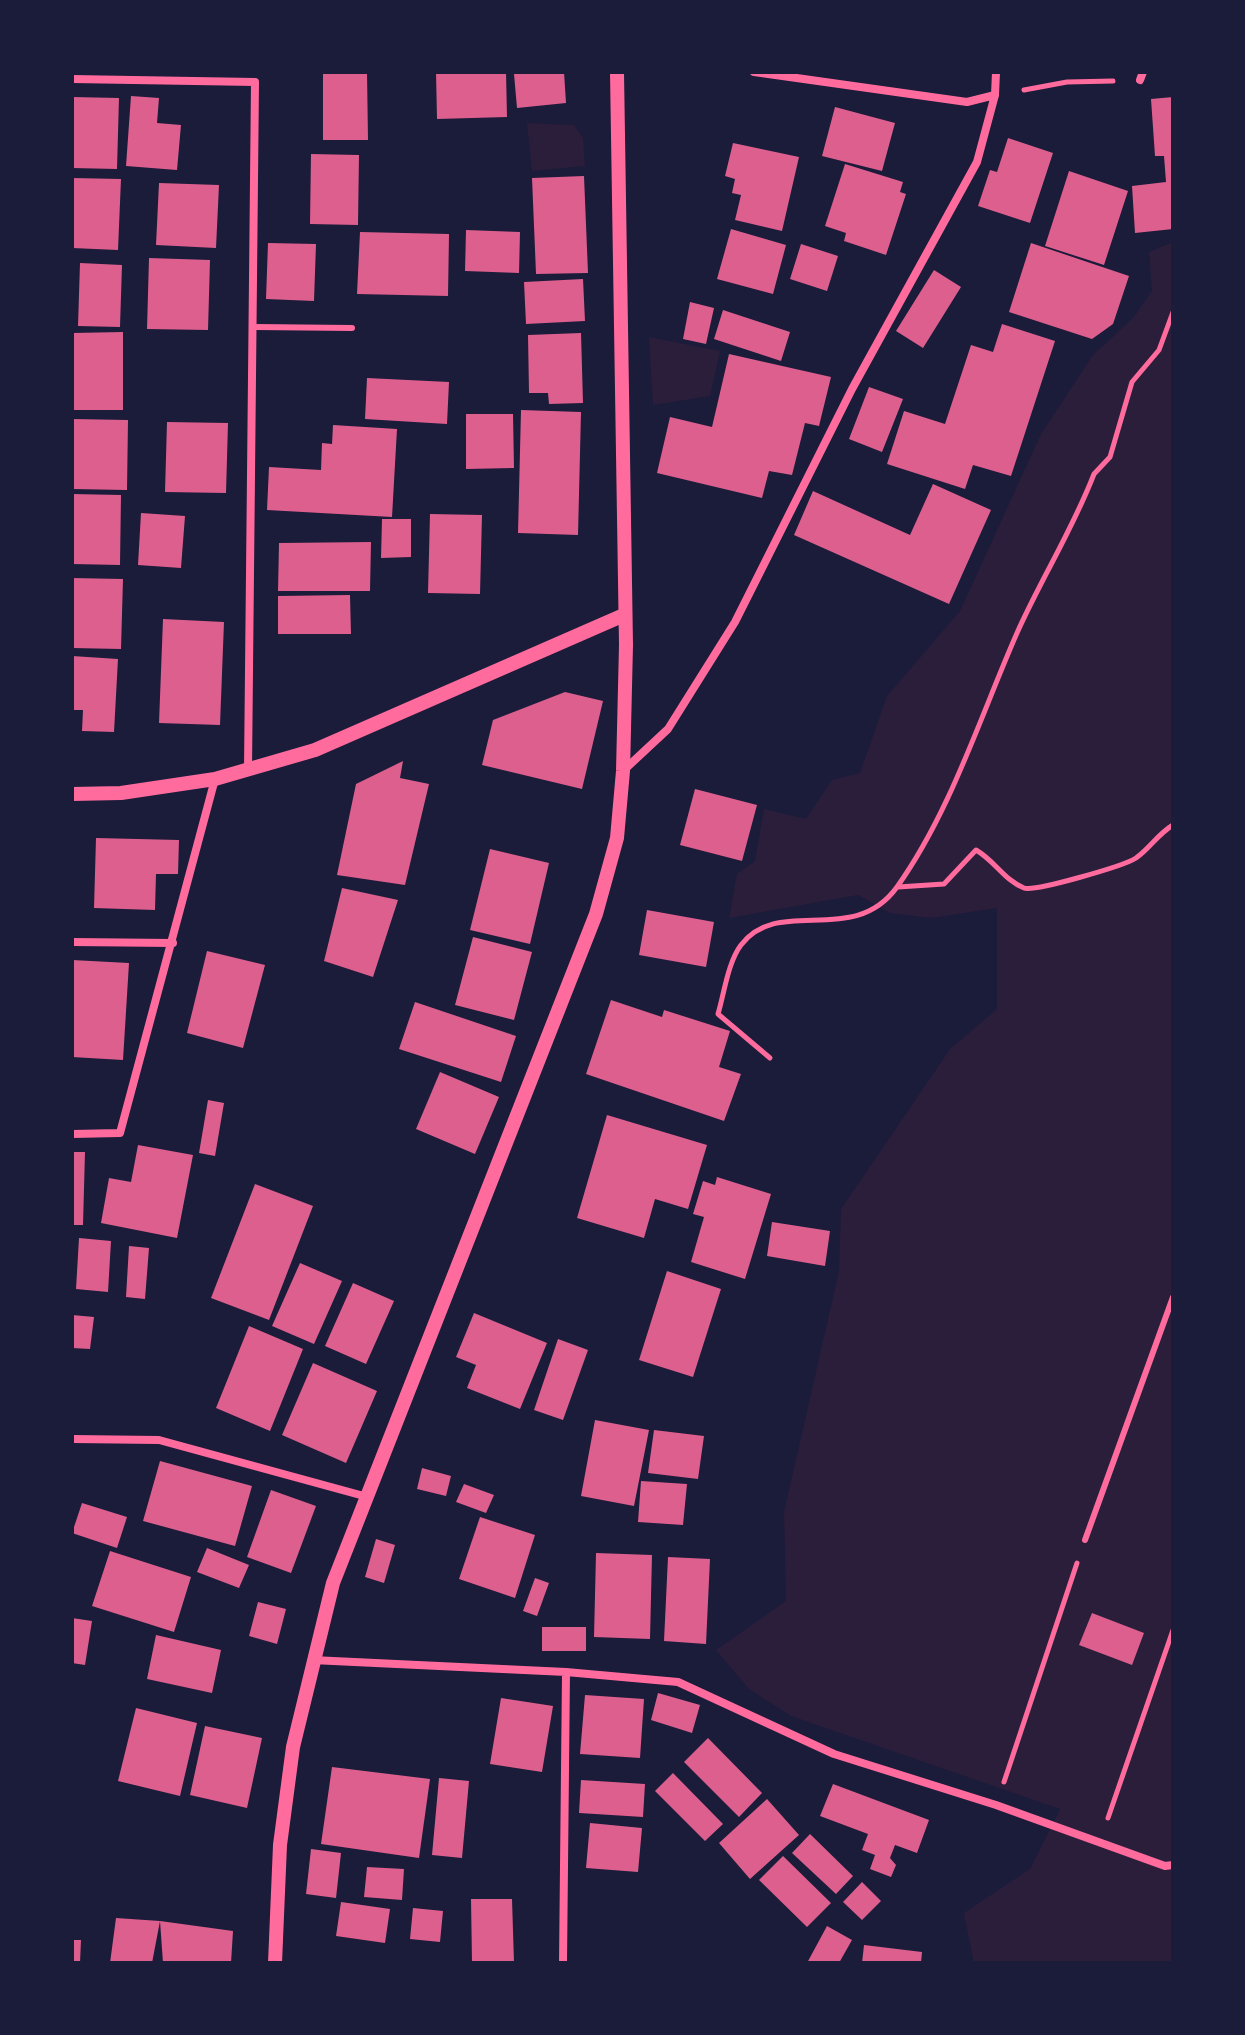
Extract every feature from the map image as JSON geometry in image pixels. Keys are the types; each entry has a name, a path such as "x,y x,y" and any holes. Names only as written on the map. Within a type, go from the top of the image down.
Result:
{"street":[{"path":"275,1963 280,1845 293,1747 311,1660 333,1583 364,1496 596,914 617,838 623,771 624,615 617,72"},
{"path":"754,72 967,102 995,95"},
{"path":"623,771 668,729 735,622 852,389 977,162 995,95 996,72"},
{"path":"72,79 255,82 255,327 248,768"},
{"path":"72,794 121,793 215,779 315,750 624,615"},
{"path":"72,1134 120,1133 215,779"},
{"path":"72,942 173,943"},
{"path":"72,1439 159,1440 364,1496"},
{"path":"311,1660 566,1672 678,1682 834,1754 1173,1865"},
{"path":"563,1963 566,1672"}],"lane":[{"path":"255,327 352,328"},
{"path":"1085,1540 1173,1297"}],"path":[{"path":"995,95 1067,82 1142,76"},
{"path":"770,1058 718,1014 740,946 764,924 845,919 876,911 897,887 943,807 1024,618 1094,474 1110,457 1132,382 1159,350 1173,312"},
{"path":"897,887 944,884 976,850 994,861 1008,881 1029,890 1049,887 1068,877 1092,874 1134,860 1173,825"},
{"path":"996,1805 1085,1540"},
{"path":"1100,1842 1173,1630"}],"shaded area":[{"path":"527,123 574,125 583,138 585,166 532,171"},
{"path":"1173,242 1173,1963 974,1963 964,1913 1030,1869 1060,1809 791,1716 749,1689 716,1650 786,1601 784,1512 839,1271 841,1209 950,1049 997,1009 997,908 931,918 890,913 858,895 729,918 737,874 755,861 764,809 806,819 832,780 860,773 887,696 960,611 1041,434 1093,355 1133,318 1152,291 1149,252"},
{"path":"649,337 720,351 710,396 653,405"}],"building":[{"path":"323,72 367,72 368,140 323,140"},
{"path":"436,72 506,72 507,117 437,119"},
{"path":"564,72 566,103 517,108 514,74"},
{"path":"131,96 159,98 157,123 181,125 177,170 126,166"},
{"path":"72,97 119,98 117,169 72,168"},
{"path":"1173,97 1173,229 1135,233 1132,186 1166,182 1164,156 1155,156 1151,99"},
{"path":"835,107 895,123 882,171 822,156"},
{"path":"1008,138 1053,153 1030,223 978,206 990,170 997,172"},
{"path":"733,143 799,157 782,231 735,220 741,195 732,193 735,179 725,176"},
{"path":"311,154 359,155 358,225 310,224"},
{"path":"845,164 903,182 900,192 906,194 886,255 844,241 846,233 825,226"},
{"path":"1069,171 1128,191 1104,265 1045,246"},
{"path":"584,176 588,273 536,274 532,178"},
{"path":"72,178 121,179 118,250 72,248"},
{"path":"159,183 219,185 216,248 156,245"},
{"path":"731,229 786,245 773,294 717,279"},
{"path":"466,230 520,232 519,273 465,271"},
{"path":"360,232 449,234 448,296 357,294"},
{"path":"268,243 316,244 314,301 266,299"},
{"path":"1031,243 1129,276 1113,324 1092,339 1009,312"},
{"path":"801,244 838,256 827,291 790,279"},
{"path":"149,258 210,260 208,330 147,329"},
{"path":"80,263 122,265 120,327 78,326"},
{"path":"934,270 961,287 923,348 896,331"},
{"path":"583,279 585,321 526,324 524,282"},
{"path":"690,302 714,308 706,344 683,339"},
{"path":"723,310 790,332 781,361 714,339"},
{"path":"1002,324 1055,341 1011,476 973,465 965,489 887,464 904,411 945,424 971,345 993,352"},
{"path":"123,332 123,410 72,410 72,333"},
{"path":"581,333 583,403 549,404 548,393 529,393 528,335"},
{"path":"729,354 831,377 819,426 805,423 792,475 769,471 762,498 657,473 670,417 712,427"},
{"path":"367,378 449,382 447,424 365,419"},
{"path":"869,387 903,399 882,452 849,439"},
{"path":"521,410 581,412 578,535 518,533"},
{"path":"466,414 513,414 514,468 466,469"},
{"path":"72,419 128,420 127,490 72,489"},
{"path":"167,422 228,423 226,493 165,492"},
{"path":"333,425 397,429 392,517 267,510 269,467 321,470 322,443 332,444"},
{"path":"933,484 991,510 949,604 794,535 813,491 910,535"},
{"path":"72,494 121,495 120,565 72,564"},
{"path":"141,513 185,516 181,568 138,565"},
{"path":"430,514 482,515 480,594 428,593"},
{"path":"382,519 411,519 411,557 381,558"},
{"path":"371,542 370,591 278,591 279,543"},
{"path":"72,578 123,579 121,649 72,648"},
{"path":"350,595 351,634 278,634 278,596"},
{"path":"163,619 224,622 220,725 159,723"},
{"path":"72,656 118,659 114,732 82,731 83,710 72,710"},
{"path":"565,692 603,701 582,789 482,765 493,720"},
{"path":"403,761 400,778 429,784 405,885 337,875 356,784"},
{"path":"695,789 757,805 742,861 680,845"},
{"path":"96,838 179,840 178,874 156,874 155,910 94,908"},
{"path":"490,849 549,863 530,944 470,930"},
{"path":"342,888 398,900 373,977 324,961"},
{"path":"647,910 714,922 706,967 639,955"},
{"path":"473,937 532,952 514,1020 455,1005"},
{"path":"207,951 265,965 243,1048 187,1033"},
{"path":"72,960 129,963 123,1060 72,1057"},
{"path":"611,1000 662,1017 664,1010 730,1031 719,1067 741,1074 724,1121 586,1074"},
{"path":"415,1002 516,1036 501,1082 399,1049"},
{"path":"440,1072 499,1097 475,1154 416,1129"},
{"path":"208,1100 224,1103 215,1156 199,1153"},
{"path":"607,1115 707,1145 688,1209 655,1199 644,1238 577,1218"},
{"path":"138,1145 193,1155 177,1238 101,1223 109,1178 131,1182"},
{"path":"72,1152 85,1152 83,1225 72,1225"},
{"path":"717,1177 771,1194 745,1279 691,1262 704,1217 693,1214 703,1181 715,1185"},
{"path":"255,1184 313,1206 269,1320 211,1298"},
{"path":"772,1222 830,1231 825,1266 767,1256"},
{"path":"79,1238 111,1241 108,1292 76,1289"},
{"path":"129,1246 149,1248 145,1299 126,1297"},
{"path":"300,1263 342,1281 314,1344 272,1326"},
{"path":"667,1271 721,1289 693,1377 639,1360"},
{"path":"353,1283 394,1301 366,1364 325,1346"},
{"path":"474,1313 547,1343 520,1409 467,1388 476,1365 456,1357"},
{"path":"72,1315 94,1317 90,1349 72,1348"},
{"path":"249,1326 303,1349 270,1431 216,1408"},
{"path":"558,1339 588,1350 563,1420 534,1410"},
{"path":"313,1363 377,1391 346,1463 282,1435"},
{"path":"595,1420 649,1430 634,1506 581,1496"},
{"path":"654,1430 704,1436 698,1479 648,1473"},
{"path":"160,1461 252,1486 235,1546 143,1521"},
{"path":"422,1468 451,1476 446,1496 417,1489"},
{"path":"641,1481 687,1484 683,1525 638,1522"},
{"path":"464,1484 494,1495 486,1513 456,1502"},
{"path":"271,1490 316,1506 291,1573 247,1557"},
{"path":"82,1503 127,1517 117,1548 72,1533"},
{"path":"480,1517 535,1535 515,1598 459,1579"},
{"path":"376,1539 395,1545 384,1583 365,1577"},
{"path":"207,1548 249,1565 239,1588 197,1572"},
{"path":"110,1551 191,1577 174,1632 92,1606"},
{"path":"596,1553 652,1555 650,1639 594,1637"},
{"path":"668,1557 710,1559 706,1644 664,1641"},
{"path":"535,1578 549,1583 537,1616 523,1611"},
{"path":"258,1602 286,1609 277,1644 249,1636"},
{"path":"1092,1613 1144,1633 1132,1665 1079,1645"},
{"path":"72,1618 92,1621 85,1665 72,1663"},
{"path":"542,1627 586,1627 586,1651 542,1651"},
{"path":"156,1635 221,1650 212,1693 147,1679"},
{"path":"658,1693 700,1705 692,1733 651,1720"},
{"path":"585,1695 644,1699 640,1758 580,1754"},
{"path":"501,1698 553,1706 542,1772 490,1764"},
{"path":"136,1708 197,1723 180,1796 118,1781"},
{"path":"205,1726 262,1738 247,1808 190,1795"},
{"path":"708,1738 762,1793 739,1817 684,1762"},
{"path":"332,1767 430,1779 419,1858 321,1844"},
{"path":"673,1773 723,1824 705,1841 655,1791"},
{"path":"439,1778 469,1781 462,1858 432,1855"},
{"path":"581,1780 645,1784 643,1817 579,1813"},
{"path":"833,1784 929,1820 917,1853 895,1845 890,1858 896,1865 891,1877 870,1869 875,1855 862,1850 868,1834 820,1816"},
{"path":"767,1799 799,1835 750,1879 719,1843"},
{"path":"590,1823 642,1828 638,1872 586,1868"},
{"path":"810,1834 853,1876 836,1894 792,1853"},
{"path":"311,1849 341,1853 336,1898 306,1894"},
{"path":"783,1856 831,1903 807,1927 759,1880"},
{"path":"367,1867 404,1869 402,1900 364,1897"},
{"path":"862,1882 881,1901 862,1920 843,1902"},
{"path":"471,1899 512,1899 514,1963 472,1963"},
{"path":"341,1902 390,1909 385,1943 336,1936"},
{"path":"413,1908 443,1911 440,1942 410,1939"},
{"path":"116,1918 160,1921 152,1963 110,1963"},
{"path":"160,1921 233,1931 231,1963 163,1963"},
{"path":"827,1926 852,1940 839,1963 807,1963"},
{"path":"72,1940 81,1940 80,1963 72,1963"},
{"path":"864,1945 922,1952 921,1963 862,1963"}]}
